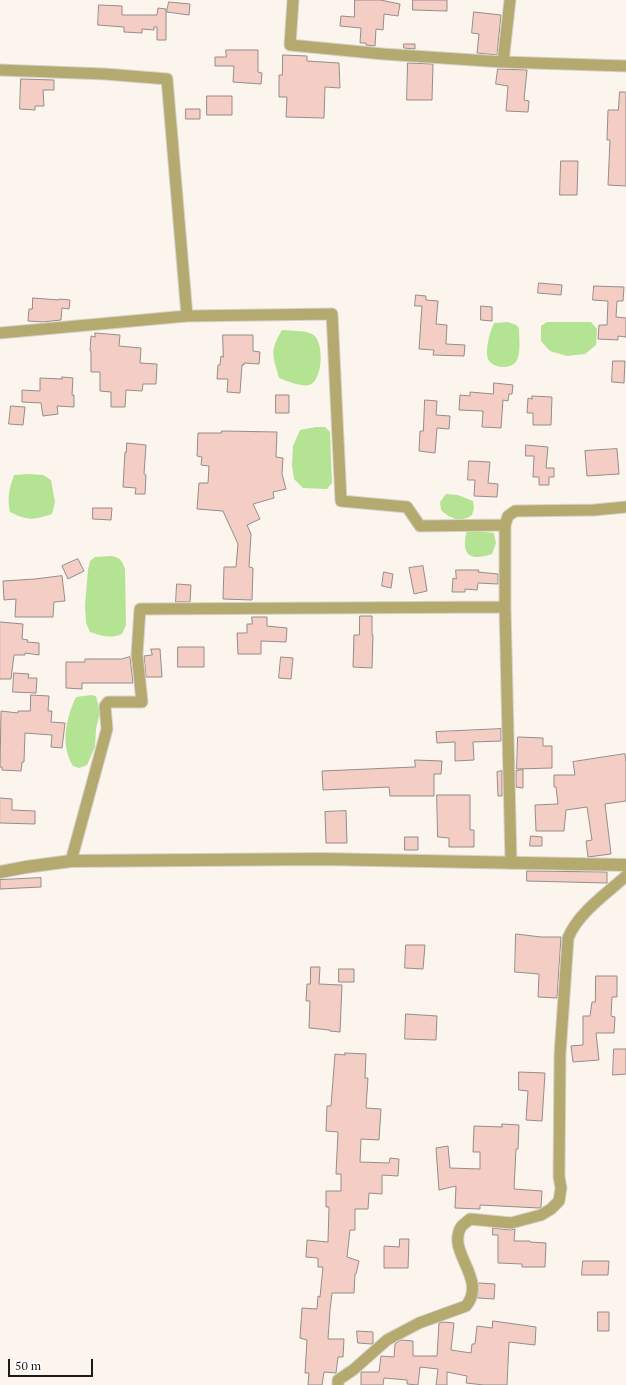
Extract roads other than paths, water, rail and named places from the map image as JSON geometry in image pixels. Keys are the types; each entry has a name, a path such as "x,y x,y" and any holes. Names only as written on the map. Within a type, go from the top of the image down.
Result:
{"street":[{"path":"293,0 290,45 383,54 503,62 626,66"},
{"path":"503,62 510,0"},
{"path":"0,70 105,74 167,79 187,316"},
{"path":"0,333 187,316 332,314 341,501 407,507 420,526 505,524"},
{"path":"511,863 505,607 505,524 508,516 515,511 594,510 626,507"},
{"path":"71,861 107,729 106,706 108,702 142,702 137,654 140,609 505,607"},
{"path":"0,872 71,861 322,859 626,865"},
{"path":"338,1385 338,1380 353,1370 387,1340 419,1323 466,1306 470,1300 472,1277 459,1252 458,1238 462,1226 470,1219 515,1222 541,1215 551,1209 559,1201 561,1188 559,1177 560,1054 568,938 572,927 584,913 626,876"}]}
